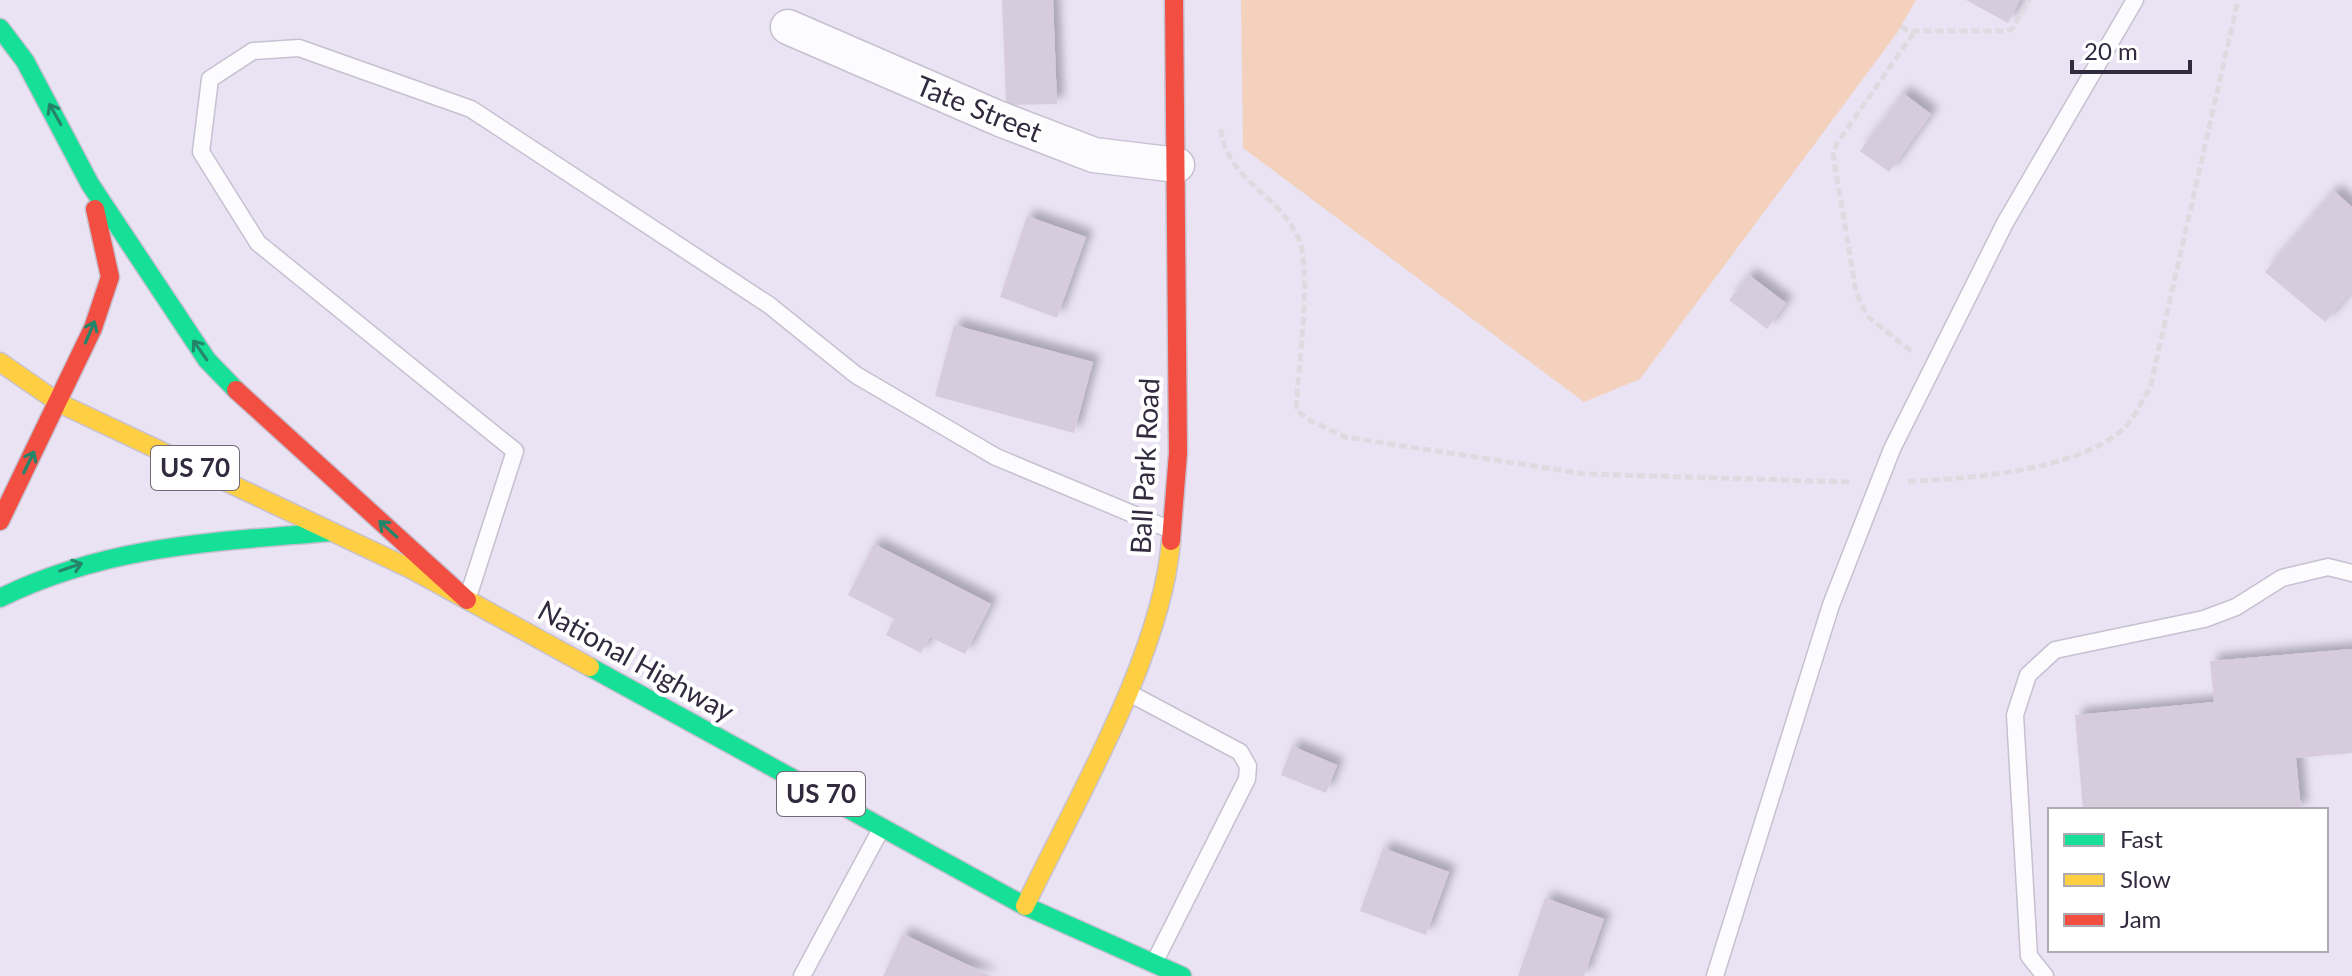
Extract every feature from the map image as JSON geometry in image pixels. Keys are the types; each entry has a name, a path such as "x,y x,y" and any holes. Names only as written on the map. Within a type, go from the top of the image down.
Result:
{"main road":[{"name":"Ball Park Road","path":"1025,906 1137,672 1169,564 1178,453 1174,0"},
{"path":"0,28 25,61 90,184 207,360 243,398 467,600"},
{"path":"0,521 93,328 110,277 90,184"},
{"name":"National Highway","path":"0,362 59,403 467,600 1025,906 1165,971"},
{"name":"National Highway","path":"29,403 59,403"},
{"path":"0,598 27,583 82,563 145,547 331,532"}],"street":[{"name":"Tate Street","path":"788,27 1000,119 1094,155 1177,165"}],"lane":[{"path":"1715,976 1831,605 1879,482 2005,223 2135,0"},
{"path":"467,600 515,451 258,243 201,152 210,79 253,51 299,48 471,109 769,305 856,375 996,457 1172,531"},
{"path":"2045,976 2029,956 2015,715 2028,675 2055,650 2204,619 2236,607 2282,578 2328,567 2352,573"},
{"path":"1128,692 1240,752 1248,766 1247,779 1165,971"},
{"path":"802,976 882,828"}],"path":[{"path":"1901,26 1915,31 2006,31 2012,29 2029,0"},
{"path":"1220,119 1221,134 1243,178 1281,210 1299,239 1304,285 1296,409 1307,419 1345,437 1586,474 1740,482 1980,479 2077,455 2123,429 2150,388 2238,0"},
{"path":"1915,31 1837,143 1833,154 1856,292 1867,316 1933,369"}],"shaded area":[{"path":"1241,0 1916,0 1897,33 1640,379 1584,402 1243,148"}],"building":[{"path":"1002,0 1053,0 1057,104 1006,105"},
{"path":"1966,0 2020,0 2008,23"},
{"path":"1903,93 1931,114 1889,172 1860,151"},
{"path":"2334,191 2352,207 2352,290 2325,322 2265,272"},
{"path":"1027,216 1086,237 1057,318 1000,297"},
{"path":"1749,275 1786,303 1767,329 1729,300"},
{"path":"954,325 1093,362 1074,433 935,396"},
{"path":"874,544 991,604 965,654 930,637 921,653 886,635 894,619 848,595"},
{"path":"2352,649 2352,753 2296,758 2301,808 2083,808 2075,715 2214,702 2210,661"},
{"path":"1292,746 1337,765 1326,793 1281,775"},
{"path":"1383,848 1449,872 1426,935 1360,911"},
{"path":"1545,898 1604,919 1584,976 1518,976"},
{"path":"903,934 991,976 883,976"}],"traffic: fast":[{"path":"0,28 25,61 90,184 207,360 236,390"},
{"path":"0,598 40,580 121,556 203,543 331,532"},
{"path":"590,667 1025,906 1182,976"}],"traffic: slow":[{"path":"0,362 59,403 411,569 590,667"},
{"path":"1025,906 1091,775 1134,679 1164,585 1171,541"}],"traffic: jam":[{"path":"1171,541 1178,453 1174,0"},
{"path":"0,521 93,328 110,277 95,209"},
{"path":"236,390 467,600"}]}
